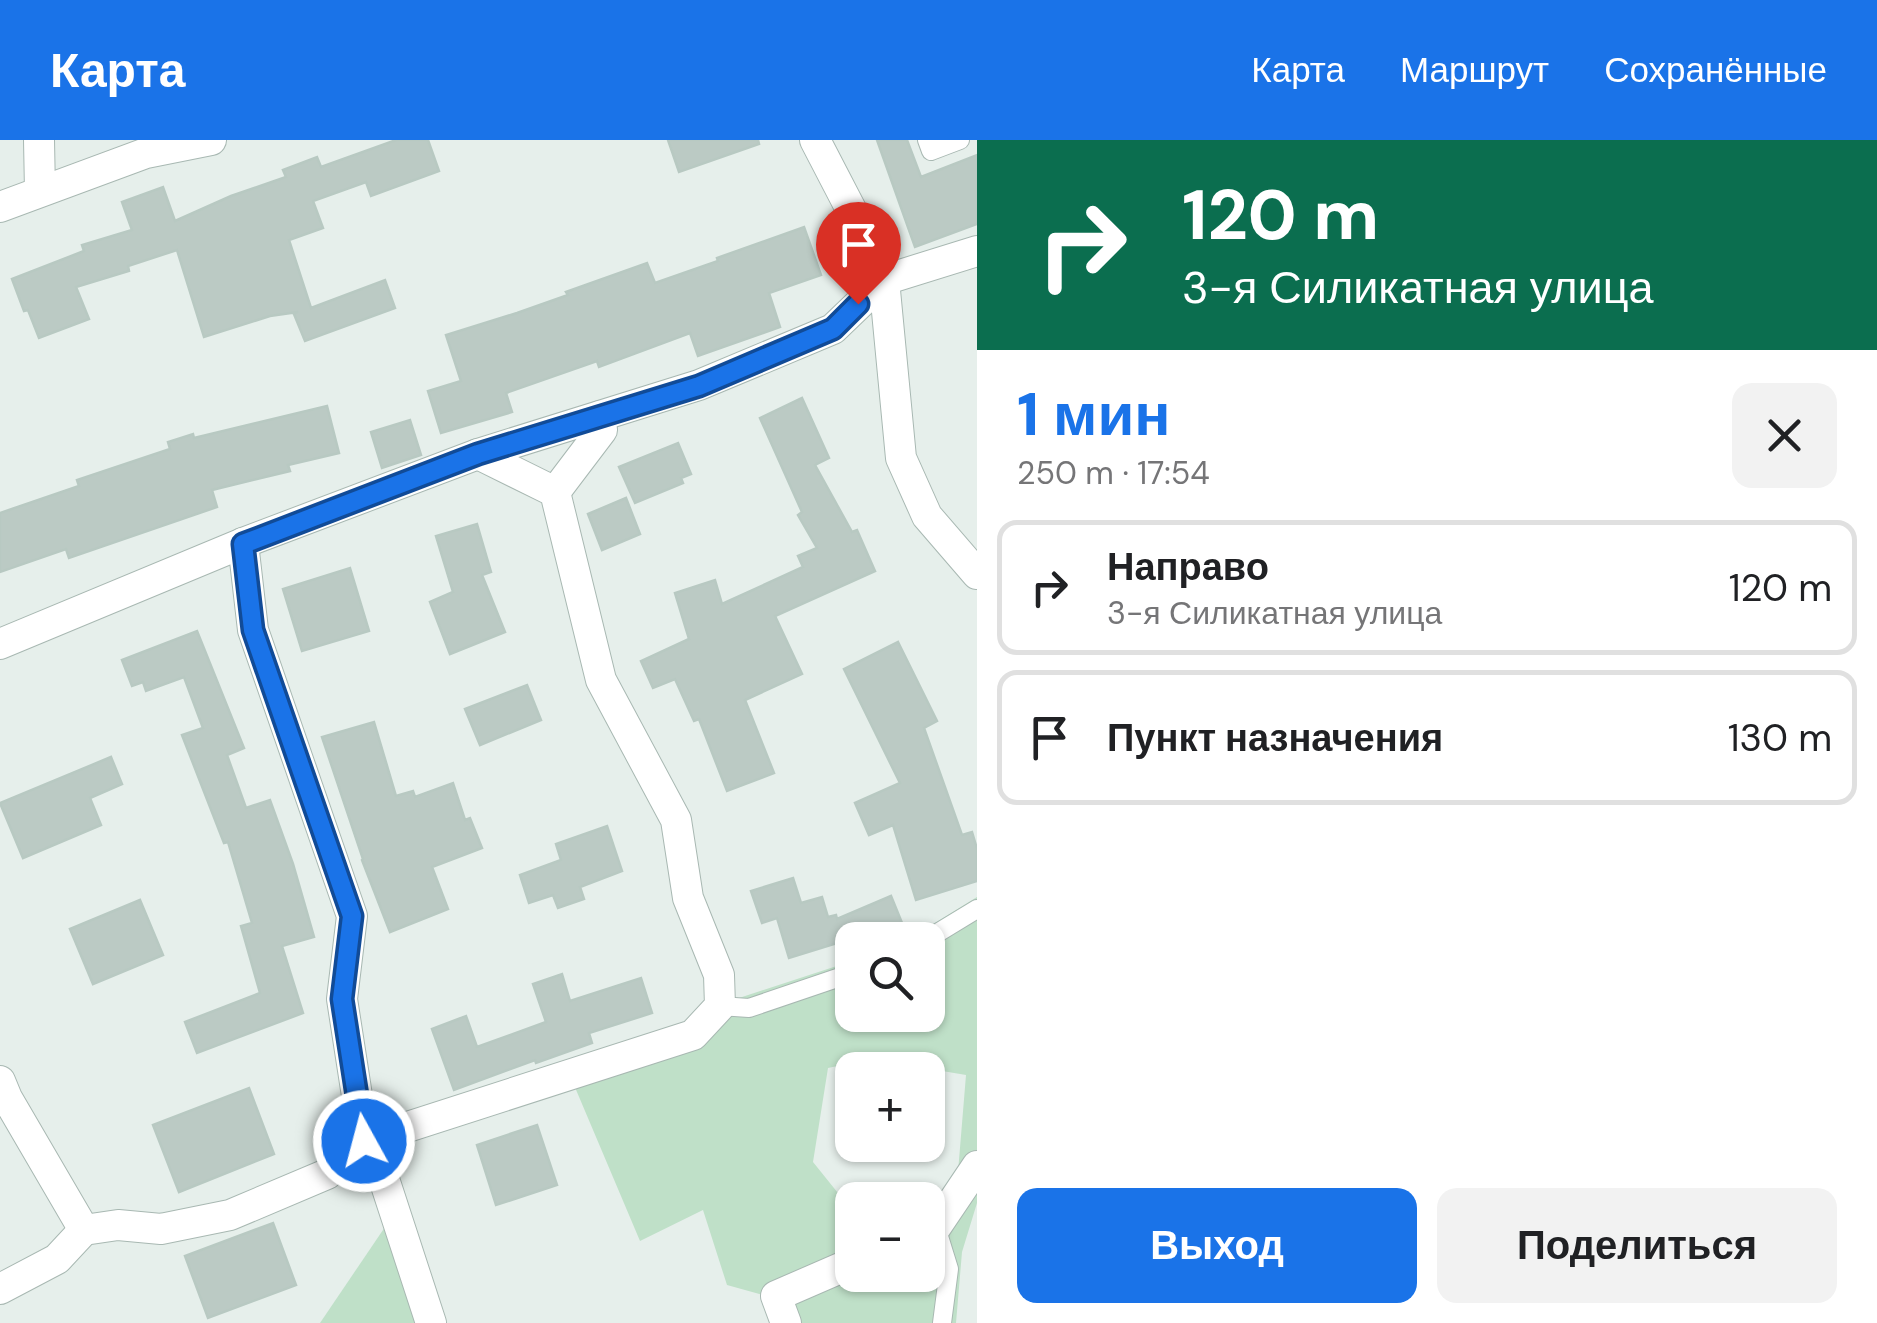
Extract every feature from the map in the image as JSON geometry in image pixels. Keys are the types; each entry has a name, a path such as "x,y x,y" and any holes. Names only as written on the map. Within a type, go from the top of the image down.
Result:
{"street":[{"path":"39,140 40,191"},
{"path":"0,207 146,153 211,140"},
{"path":"815,140 884,280 901,458 928,516 977,574"},
{"path":"0,644 243,544 478,454 699,386 833,329 884,280 977,251"},
{"path":"555,492 602,430 600,416"},
{"path":"0,1289 57,1259 84,1230 118,1225 162,1229 230,1215 328,1174 364,1141 693,1035 720,1006 719,975 688,898 676,820 601,680 555,492 478,454"},
{"path":"243,544 253,630 352,916 342,999 364,1141 384,1179 431,1323"},
{"path":"0,1081 84,1230"},
{"path":"945,1211 977,1166"},
{"path":"786,1323 776,1296 835,1270"}],"lane":[{"path":"927,140 931,151 960,140"},
{"path":"945,928 977,909"},
{"path":"720,1006 749,1008 835,979"},
{"path":"942,1323 949,1269 945,1260"}],"green space":[{"path":"977,897 977,1203 962,1252 956,1323 774,1323 763,1295 727,1285 703,1210 640,1241 574,1085 698,1042 720,1029 733,1000 835,967 835,1032 945,1032 945,922 936,922","holes":["835,1052 945,1052 945,1071 966,1075 958,1172 945,1187 945,1292 835,1292 835,1189 813,1162 828,1068 835,1067"]},
{"path":"385,1227 418,1323 320,1323"}],"building":[{"path":"396,140 428,140 439,171 371,196 366,182 313,201 323,228 289,240 311,308 385,280 395,308 305,341 294,314 298,312 270,316 204,337 177,250 128,266 129,271 76,287 89,319 39,338 28,310 24,311 12,279 84,251 82,245 132,230 122,202 163,187 175,221 286,177 283,170 317,157 321,167"},
{"path":"668,140 758,140 759,144 679,172"},
{"path":"877,140 907,140 921,177 977,155 977,224 915,247"},
{"path":"804,227 821,275 769,293 780,327 698,356 690,333 599,367 597,361 506,393 512,412 441,433 428,391 461,381 446,335 568,295 566,292 647,263 655,283"},
{"path":"802,398 829,458 815,465 852,532 857,530 875,571 775,616 802,674 745,700 774,773 727,791 699,719 694,721 675,679 653,688 641,661 689,639 675,593 715,580 722,604 803,567 798,556 817,548 798,515 802,512 760,418"},
{"path":"327,406 339,453 288,465 290,471 212,490 217,507 69,558 66,549 0,572 0,513 79,486 77,480 170,449 168,442"},
{"path":"410,420 421,455 382,468 371,432"},
{"path":"678,443 691,474 681,478 683,483 635,503 619,467"},
{"path":"626,498 640,534 602,550 588,514"},
{"path":"477,524 491,572 482,575 505,632 450,654 430,602 453,592 436,536"},
{"path":"350,568 369,631 302,651 283,589"},
{"path":"197,631 244,748 227,755 246,808 270,800 314,937 282,946 303,1013 197,1053 185,1022 260,993 241,926 252,923 228,842 224,843 182,735 203,728 184,677 146,691 143,682 132,686 122,660"},
{"path":"898,642 937,721 924,728 962,835 972,832 977,849 977,881 916,900 893,825 869,835 855,803 900,783 844,669"},
{"path":"527,685 541,720 480,745 465,709"},
{"path":"374,722 396,796 413,791 415,797 453,783 465,820 470,818 482,848 432,867 448,909 390,932 322,737"},
{"path":"111,757 122,784 90,798 101,825 23,858 0,803"},
{"path":"607,826 622,871 580,887 584,899 558,908 553,895 529,903 520,875 561,860 556,844"},
{"path":"793,878 801,903 822,897 828,917 836,915 837,919 891,896 902,922 835,922 835,944 789,958 777,918 762,923 751,891"},
{"path":"140,900 163,955 93,984 70,929"},
{"path":"562,974 570,1001 641,978 652,1013 589,1033 592,1043 454,1090 432,1029 466,1016 477,1047 546,1022 533,984"},
{"path":"249,1088 274,1154 179,1192 153,1125"},
{"path":"537,1125 557,1185 496,1205 477,1145"},
{"path":"273,1223 296,1285 208,1318 185,1256"}],"route":[{"path":"364,1141 342,999 352,916 253,630 243,544 478,454 699,386 833,329 858,304"}]}
